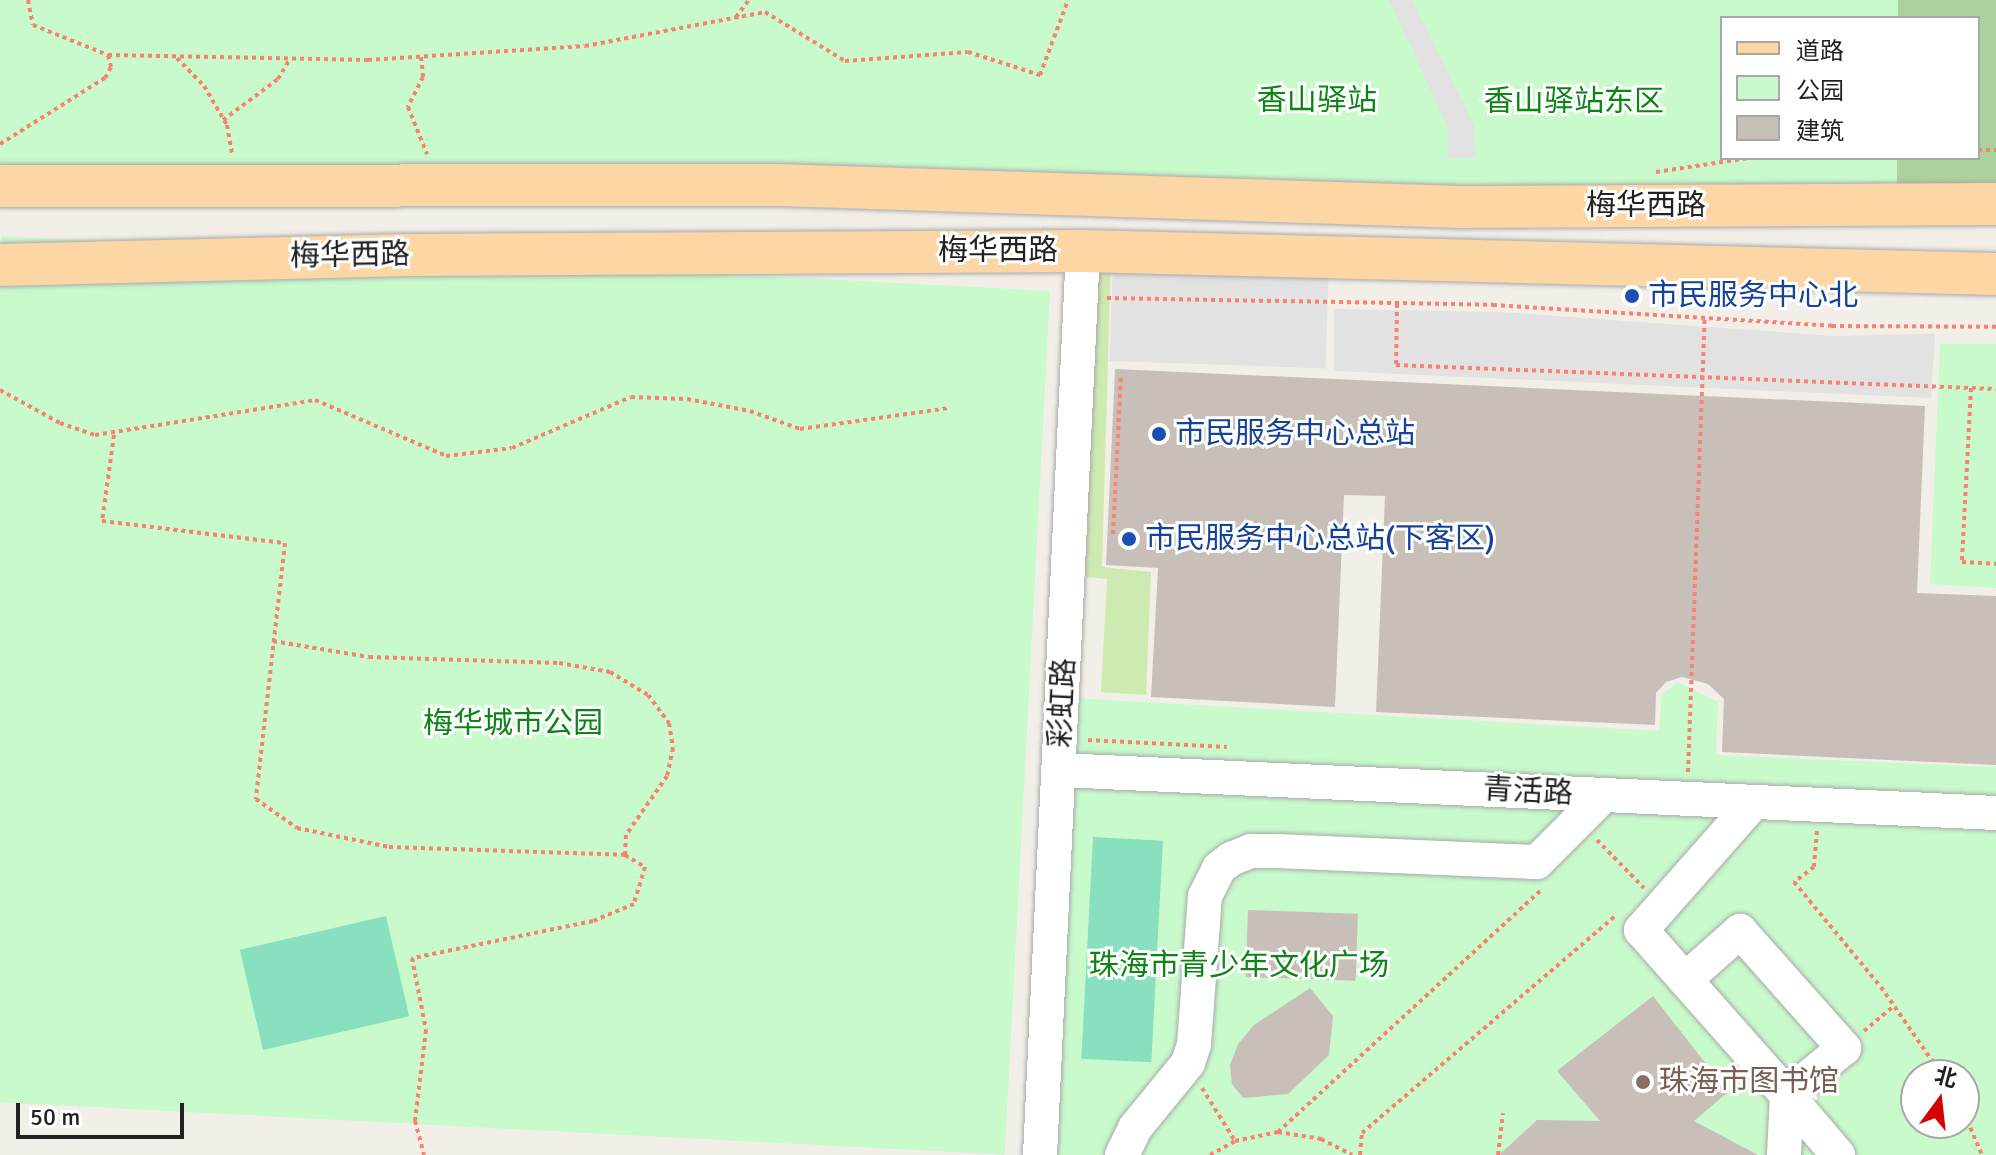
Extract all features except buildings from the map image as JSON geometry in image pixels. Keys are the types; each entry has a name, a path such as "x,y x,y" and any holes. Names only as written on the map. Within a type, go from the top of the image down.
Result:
{"main road":[{"name":"梅华西路","path":"0,186 431,183 778,185 1462,207 1996,204"},
{"name":"梅华西路","path":"0,265 435,255 1083,251 1983,276"}],"street":[{"name":"彩虹路","path":"1040,1155 1083,251"},
{"name":"青活路","path":"1060,770 1996,813"},
{"path":"1122,1155 1135,1128 1188,1063 1194,1045 1205,896 1219,868 1231,859 1251,851 1276,851 1537,862 1604,795"},
{"path":"1754,802 1641,930 1838,1155"},
{"path":"1685,980 1740,931 1844,1048 1787,1095 1784,1155"}],"path":[{"path":"28,0 33,25 108,55 290,59 421,57 585,46 765,12 845,61 968,52 1040,75 1068,0"},
{"path":"736,18 749,0"},
{"path":"0,144 105,78 111,67 108,55"},
{"path":"421,57 423,77 408,107 426,145 431,183"},
{"path":"177,58 204,86 231,136 233,184"},
{"path":"223,120 278,79 290,59"},
{"path":"1648,173 1736,160"},
{"path":"1081,297 1397,304 1832,326 1996,327"},
{"path":"1397,304 1396,365 1996,389"},
{"path":"1687,799 1705,318"},
{"path":"1113,534 1121,375"},
{"path":"1971,388 1962,562 1996,564"},
{"path":"0,390 78,432 114,435 315,400 446,456 512,448 631,397 687,399 750,411 800,429 949,408"},
{"path":"114,435 102,521 285,543 256,799 297,828 389,847 625,855 645,867 634,904 593,921 412,958 426,1030 415,1121 424,1155"},
{"path":"273,641 369,657 559,663 610,672 648,695 669,723 673,748 667,776 626,835 625,855"},
{"path":"1818,805 1814,867 1794,882 1894,1005 1931,1059"},
{"path":"1585,849 1596,839 1646,889 1634,899"},
{"path":"1278,1132 1550,881"},
{"path":"1360,1155 1362,1133 1622,909"},
{"path":"1844,1048 1894,1005"},
{"path":"1188,1063 1235,1141"},
{"path":"1498,1155 1503,1113"},
{"path":"1210,1155 1235,1141 1278,1132 1321,1139 1352,1155"}],"green space":[{"name":"香山驿站","path":"0,0 1898,0 1898,16 1720,16 1720,160 1897,160 1897,204 0,186"},
{"path":"1898,0 1996,0 1996,203 1897,204 1897,160 1980,160 1980,16 1898,16"},
{"name":"梅华城市公园","path":"1,236 1050,291 1005,1155 0,1102"},
{"path":"1087,256 1111,256 1102,567 1151,572 1146,695 1101,692 1107,579 1074,576"},
{"path":"1940,344 1996,344 1996,588 1930,584"},
{"path":"1678,682 1718,702 1716,755 1996,767 1996,808 1068,765 1071,698 1659,731 1662,694"},
{"name":"珠海市青少年文化广场","path":"1061,770 1996,814 1996,1155 1042,1155"},
{"path":"1093,837 1163,841 1151,1062 1081,1059"},
{"path":"386,916 409,1016 263,1050 240,950"}],"shaded area":[{"path":"1389,0 1412,0 1474,125 1476,158 1448,158 1448,128"},
{"path":"1113,260 1329,268 1325,368 1109,361"},
{"path":"1334,309 1500,312 1835,336 1935,334 1931,398 1334,371"}],"place":[{"name":"市民服务中心北","path":"1632,296"},
{"name":"市民服务中心总站","path":"1159,434"},
{"name":"市民服务中心总站(下客区)","path":"1129,539"},
{"name":"珠海市图书馆","path":"1643,1082"}],"park label":[{"name":"香山驿站东区","path":"1574,102"}]}
